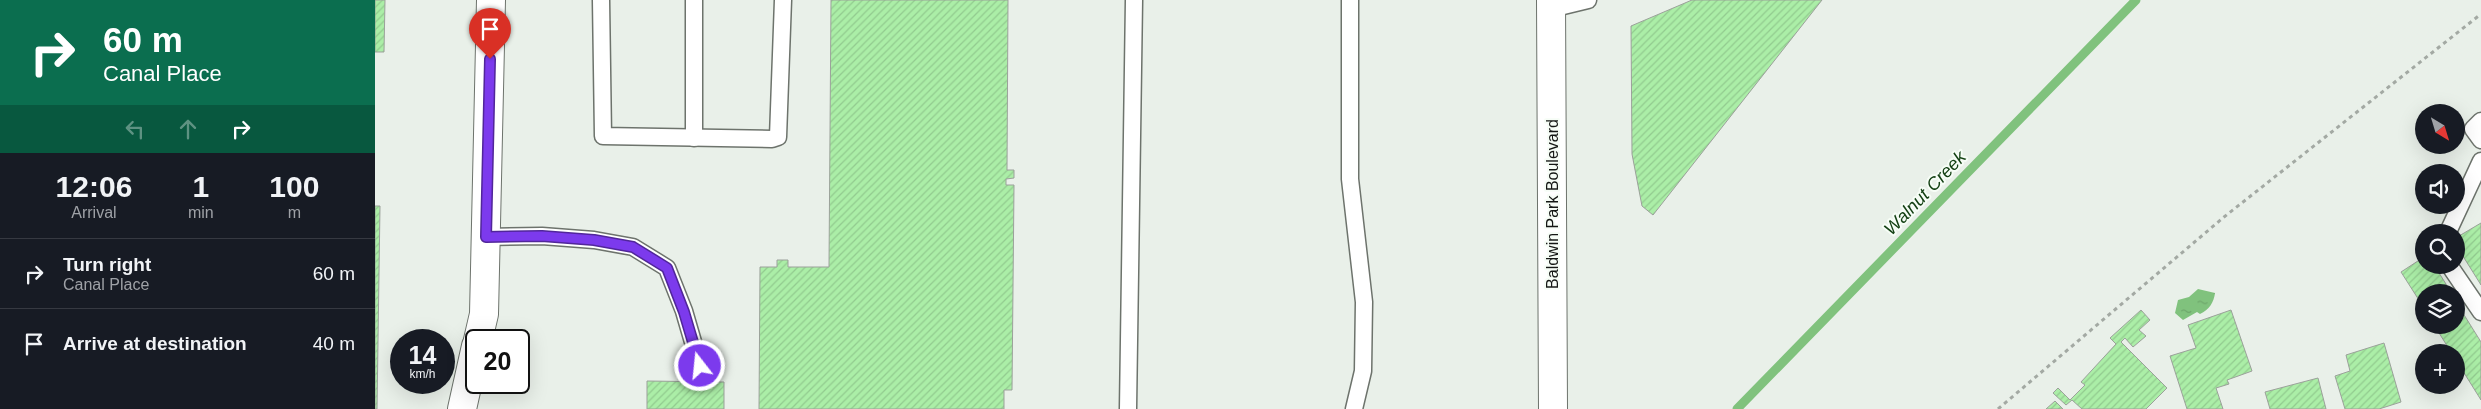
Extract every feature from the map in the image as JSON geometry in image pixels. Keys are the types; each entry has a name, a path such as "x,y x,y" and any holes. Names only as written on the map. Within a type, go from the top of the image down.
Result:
{"street":[{"path":"480,329 483,314 486,237 491,0"},
{"name":"Baldwin Park Boulevard","path":"1551,4 1553,409"},
{"path":"462,409 465,394"}],"lane":[{"path":"601,0 603,136 772,139 778,137 783,0"},
{"path":"694,0 694,138"},
{"path":"1128,409 1134,0"},
{"path":"1350,0 1350,179 1364,302 1363,371 1354,409"},
{"path":"1551,4 1588,0"},
{"path":"2481,121 2473,128 2481,140"},
{"path":"2452,224 2481,161"},
{"path":"486,237 542,236 594,240 633,247 667,268 684,312 700,366"},
{"path":"2455,274 2481,312"}],"path":[{"path":"1997,409 2224,217 2481,14"}],"water":[{"path":"2198,289 2215,293 2212,303 2200,314 2197,312 2183,320 2175,313 2178,300 2189,297"}],"building":[{"path":"375,0 385,0 384,52 375,52"},
{"path":"831,0 1008,0 1007,170 1014,170 1014,178 1006,179 1006,185 1014,185 1012,390 1004,390 1004,409 759,409 760,267 777,267 777,260 788,260 788,267 829,267"},
{"path":"1692,0 1822,0 1653,215 1642,206 1632,154 1631,26"},
{"path":"375,206 380,206 377,409 375,409"},
{"path":"2481,223 2481,285 2465,259 2465,232"},
{"path":"2415,263 2415,274 2440,274 2446,284 2415,284 2415,294 2401,272"},
{"path":"2141,310 2150,320 2139,330 2146,336 2133,347 2125,338 2121,342 2167,388 2146,409 2082,409 2072,400 2066,405 2053,393 2058,388 2070,400 2085,385 2081,382 2116,344 2110,338"},
{"path":"2231,310 2252,371 2227,380 2229,384 2216,388 2223,409 2187,409 2170,356 2196,348 2188,325"},
{"path":"2465,316 2481,342 2481,400 2465,374 2465,344 2446,344 2440,334 2465,334"},
{"path":"2384,343 2401,402 2379,409 2345,409 2335,376 2350,371 2346,355"},
{"path":"2318,378 2326,409 2270,409 2265,392"},
{"path":"647,381 724,382 724,409 647,409"},
{"path":"2055,401 2063,409 2046,409"}],"waterway":[{"name":"Walnut Creek","path":"1737,409 2136,0"}],"route":[{"path":"490,59 486,237 542,236 594,240 633,247 667,268 684,312 700,366"}]}
